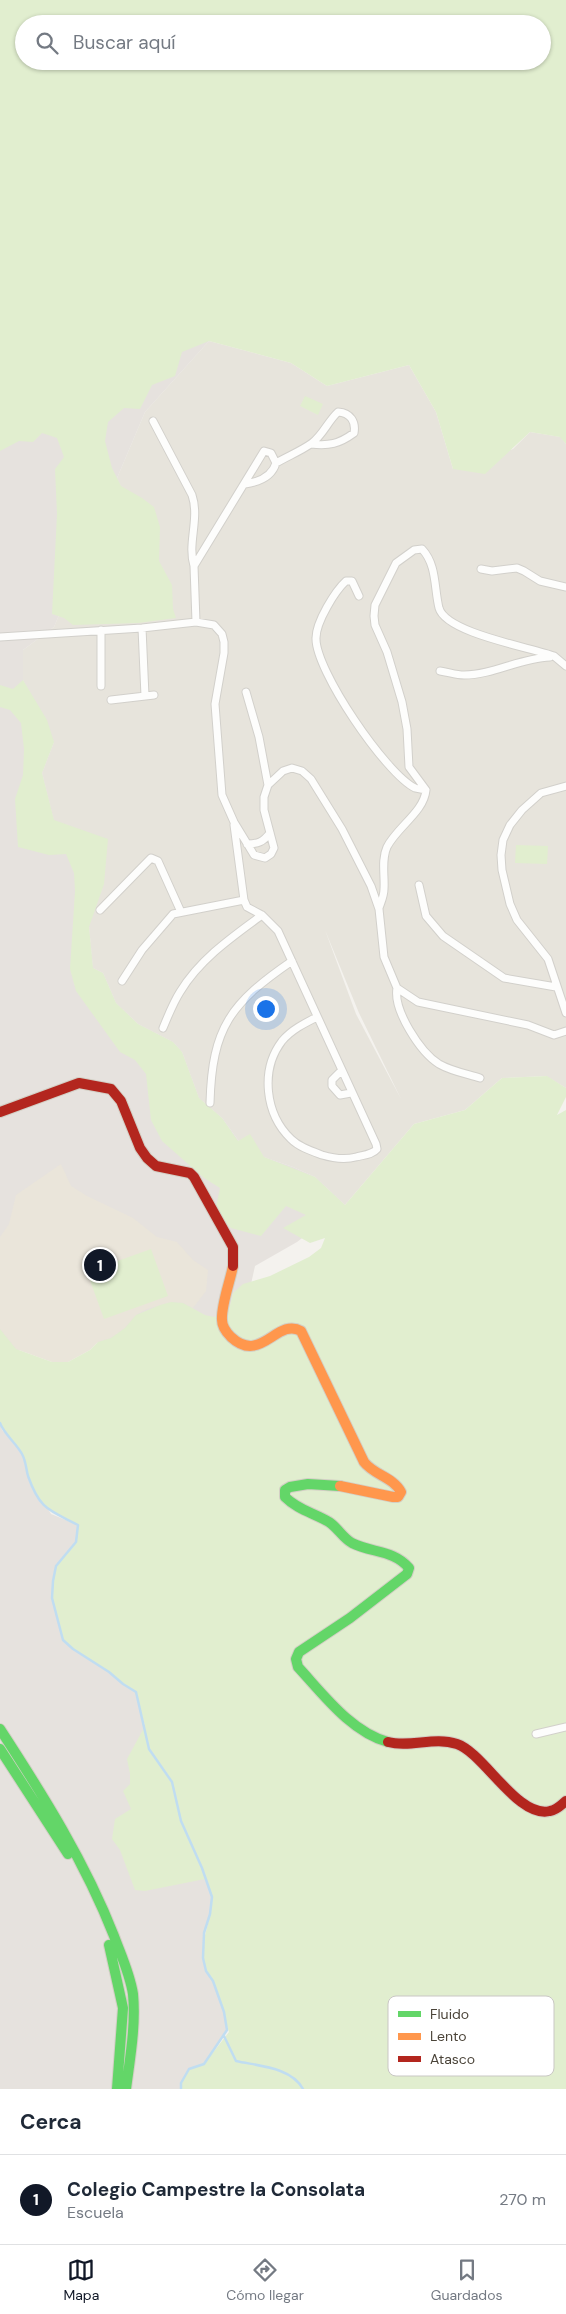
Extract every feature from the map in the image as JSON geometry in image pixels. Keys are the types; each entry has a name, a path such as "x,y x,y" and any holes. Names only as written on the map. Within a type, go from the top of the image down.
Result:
{"main road":[{"path":"0,1112 79,1084 110,1089 121,1101 140,1148 147,1158 156,1166 190,1173 194,1177 233,1247 234,1260 222,1320 223,1328 234,1340 253,1347 265,1343 285,1328 296,1328 301,1332 360,1456 370,1468 398,1486 401,1492 398,1497 391,1498 355,1488 303,1484 289,1486 285,1490 284,1497 292,1506 333,1525 347,1541 380,1550 406,1564 409,1568 407,1574 350,1618 299,1652 296,1659 298,1667 345,1716 380,1739 392,1743 439,1739 458,1743 468,1749 526,1806 546,1812 556,1810 566,1801"},
{"path":"0,1729 76,1852 108,1919 133,1996 133,2021 126,2089"},
{"path":"0,1749 68,1853 100,1921 113,1959 123,2008 117,2089"}],"street":[{"path":"245,484 266,477 274,469 276,463 311,444 322,434 330,420 338,412 345,413 352,418 355,425 354,433 344,440 330,446 311,444"},
{"path":"153,421 196,506 191,555 194,566 196,622"},
{"path":"194,566 264,451 271,453 276,463"},
{"path":"426,790 409,767 407,729 402,702 387,652 375,625 375,605 396,563 414,550 422,549 429,556 440,610 445,618 464,630 554,656 566,666"},
{"path":"481,568 492,571 517,568 540,581 566,587"},
{"path":"359,596 352,581 346,581 338,588 318,627 316,638 318,652 337,692 391,768 415,788 426,790"},
{"path":"0,637 142,628 196,622 214,625 222,634 224,642 224,653 215,704 222,795 246,844 254,855 265,858 271,854 274,848 264,810 264,797 268,785 276,776 292,768 302,771 311,779 342,829 371,886 379,908 384,957 397,988 396,998 406,1023 428,1054 440,1064 480,1078"},
{"path":"142,628 145,696"},
{"path":"101,630 101,686"},
{"path":"440,671 463,675 479,673 533,658 554,656"},
{"path":"246,692 259,737 268,785"},
{"path":"111,700 154,695"},
{"path":"566,786 541,793 522,810 510,825 503,840 501,855 502,870 510,904 518,920 548,959 566,1013"},
{"path":"379,908 384,892 386,850 392,838 422,803 426,790"},
{"path":"234,822 244,900 247,907 262,915 278,931 376,1144 377,1149 374,1152 351,1158 330,1157 310,1151 292,1140 278,1122 269,1095 268,1081 272,1058 282,1040 297,1027 317,1016"},
{"path":"246,844 256,844 264,840 270,833"},
{"path":"100,910 151,858 155,858 181,912"},
{"path":"419,885 426,916 443,936 504,978 556,987"},
{"path":"122,981 142,950 167,919 181,912 244,900"},
{"path":"163,1028 180,992 202,964 225,941 262,915"},
{"path":"210,1103 211,1073 219,1039 234,1009 261,982 292,961"},
{"path":"397,988 418,1002 528,1025 554,1035 566,1032"},
{"path":"342,1071 332,1080 332,1086 340,1095 352,1093"},
{"path":"536,1734 566,1727"}],"shaded area":[{"path":"0,331 209,341 145,412 54,627 23,650 23,680 47,720 54,742 42,773 54,820 108,839 89,927 93,968 103,973 116,1003 138,1024 173,1042 182,1052 199,1098 222,1118 246,1151 293,1167 315,1177 345,1205 297,1242 255,1266 241,1329 0,1352"},
{"path":"209,341 291,363 327,386 409,365 436,412 453,469 513,449 530,432 561,437 566,444 566,1088 546,1076 502,1078 465,1110 414,1124 345,1205 315,1177 293,1167 246,1151 222,1118 199,1098 182,1052 173,1042 138,1024 116,1003 103,973 93,968 89,927 54,821 42,773 54,742 23,680 23,650 54,627 145,412","holes":["325,930 359,1013 401,1099 356,1014"]},
{"path":"61,1164 71,1186 87,1196 133,1218 157,1237 177,1242 193,1260 208,1270 206,1291 193,1308 183,1303 171,1302 147,1309 136,1315 125,1328 111,1338 98,1342 90,1350 68,1362 52,1362 16,1349 0,1329 0,1237 9,1224 16,1195"},
{"path":"0,1423 2,1430 15,1442 25,1460 28,1475 51,1514 78,1525 76,1542 56,1566 53,1581 52,1598 63,1640 136,1692 145,1726 212,1897 210,1914 204,1933 203,1958 206,1971 213,1981 224,2012 227,2030 204,2064 189,2069 181,2083 181,2089 0,2089"}],"green space":[{"path":"0,0 566,0 566,444 560,437 530,432 485,474 453,469 436,412 409,365 327,386 291,363 209,341 182,352 175,376 152,385 140,409 124,408 108,422 105,441 112,468 121,486 154,507 160,527 159,561 172,585 173,609 176,618 138,623 73,625 64,618 52,614 57,514 55,469 64,457 57,438 42,433 33,442 19,441 0,451"},
{"path":"305,396 323,404 318,415 300,406"},
{"path":"23,680 47,720 54,742 42,773 54,820 108,839 104,884 89,927 93,968 103,973 116,1003 138,1024 173,1042 182,1052 199,1098 222,1118 238,1141 250,1134 264,1157 315,1177 345,1205 414,1124 465,1110 502,1078 547,1076 566,1088 566,1097 557,1115 566,1110 566,2089 181,2089 181,2083 189,2069 204,2064 229,2032 220,2000 203,1959 203,1943 211,1912 210,1892 205,1879 145,1891 135,1890 120,1850 112,1839 115,1819 131,1809 123,1791 130,1784 127,1759 145,1726 136,1692 73,1649 63,1640 52,1598 53,1581 56,1566 76,1542 78,1525 53,1512 41,1502 32,1487 22,1454 0,1423 0,1329 16,1349 52,1362 68,1362 90,1350 98,1342 111,1338 125,1328 136,1315 160,1305 171,1302 183,1303 205,1315 214,1317 229,1310 233,1293 243,1284 270,1276 309,1257 321,1248 325,1238 310,1243 283,1228 306,1215 286,1206 261,1236 231,1228 215,1212 220,1188 204,1178 162,1141 151,1120 146,1074 135,1060 120,1052 76,991 70,969 75,891 74,873 66,854 49,855 18,847 15,799 23,775 24,749 21,723 10,710 0,707 0,685 13,689"},
{"path":"516,845 548,846 547,864 515,863"},
{"path":"151,1249 168,1296 104,1319 87,1272"}],"waterway":[{"path":"0,1423 22,1454 32,1487 41,1502 53,1512 78,1525 76,1542 56,1566 53,1581 52,1598 63,1640 73,1649 136,1692 149,1749 172,1782 181,1821 202,1868 212,1897 210,1914 204,1933 203,1958 206,1971 213,1981 224,2012 227,2030 204,2064 189,2069 181,2083 181,2089"},
{"path":"224,2036 236,2061 264,2066 282,2072 291,2076 303,2089"}],"traffic: fast":[{"path":"340,1486 308,1484 290,1487 285,1490 285,1497 301,1508 329,1522 352,1543 397,1558 409,1568 407,1574 350,1618 299,1652 296,1659 298,1667 338,1711 362,1730 388,1742"},
{"path":"0,1729 77,1855 103,1909 125,1965 132,1987 134,2006 126,2089"},
{"path":"0,1749 68,1854"},
{"path":"109,1945 123,2008 117,2089"}],"traffic: slow":[{"path":"233,1266 222,1314 223,1325 228,1334 242,1344 251,1346 260,1344 284,1330 292,1328 301,1331 364,1462 398,1487 401,1492 398,1497 393,1497 340,1486"}],"traffic: jam":[{"path":"0,1112 79,1083 111,1089 121,1101 140,1148 147,1158 156,1166 190,1173 194,1177 233,1247 233,1266"},
{"path":"388,1742 405,1744 440,1741 457,1744 478,1759 514,1796 526,1805 538,1811 550,1811 566,1801"}],"place":[{"name":"Colegio Campestre la Consolata","path":"100,1265"}]}
